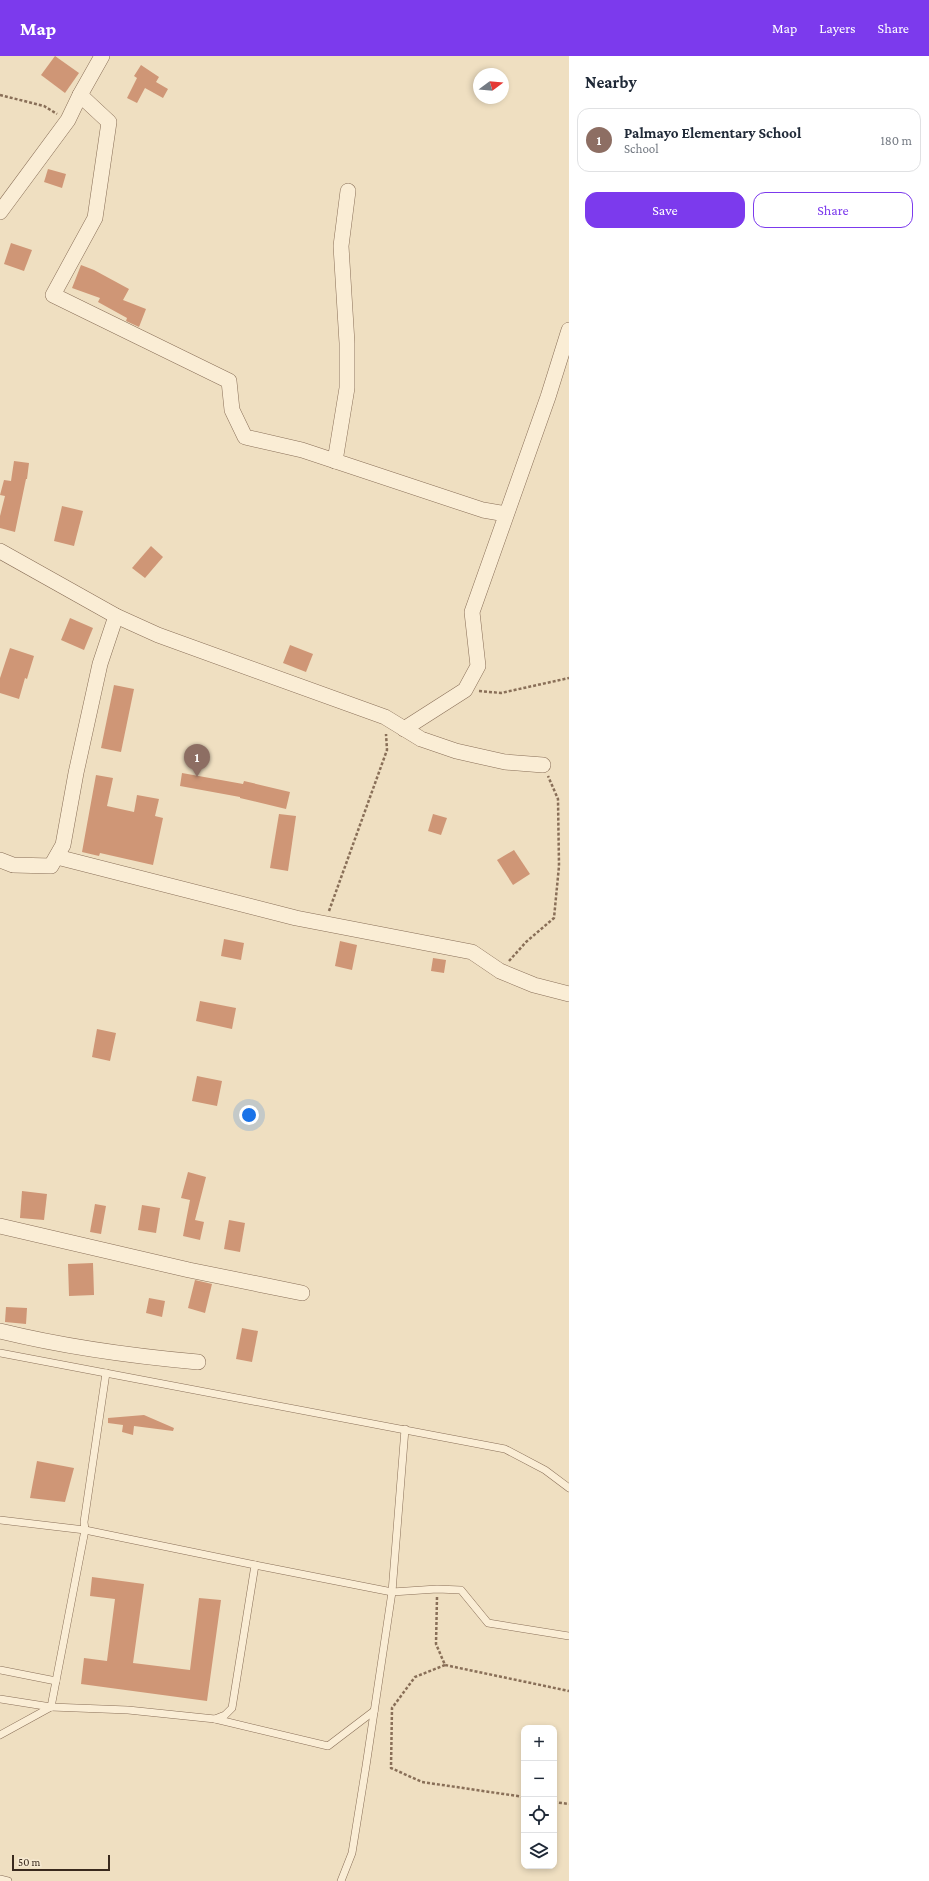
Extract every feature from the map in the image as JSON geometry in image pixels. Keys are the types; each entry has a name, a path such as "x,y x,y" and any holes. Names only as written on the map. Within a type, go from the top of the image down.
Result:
{"street":[{"path":"0,212 68,120 102,56"},
{"path":"80,95 109,122 95,218 53,295 229,381 232,410 245,437 302,450 483,510 506,514"},
{"path":"335,461 347,388 347,343 341,246 348,191"},
{"path":"404,729 465,690 478,666 472,612 548,397 569,330"},
{"path":"0,551 116,616 158,635 385,718 421,738 456,750 505,762 543,765"},
{"path":"0,860 13,865 51,866 63,845 76,773 100,664 116,616"},
{"path":"57,857 296,918 472,952 500,971 534,985 569,994"},
{"path":"0,1226 160,1264 302,1293"},
{"path":"0,1331 44,1341 155,1358 198,1362"}],"lane":[{"path":"0,1352 505,1449 545,1470 569,1488"},
{"path":"51,1707 85,1530 84,1522 106,1373"},
{"path":"341,1881 352,1853 392,1592 405,1429"},
{"path":"0,1520 85,1530 392,1592 437,1589 461,1590 488,1623 569,1636"},
{"path":"215,1719 225,1715 232,1708 255,1565"},
{"path":"0,1670 56,1681"},
{"path":"0,1699 51,1707 128,1710 215,1719 328,1746 374,1711"},
{"path":"0,1735 51,1707"},
{"path":"0,1879 8,1881"}],"path":[{"path":"0,95 44,106 68,120"},
{"path":"465,690 501,693 569,678"},
{"path":"325,923 387,750 385,718"},
{"path":"500,971 526,942 554,918 560,866 558,799 543,765"},
{"path":"437,1589 436,1644 445,1665"},
{"path":"521,1797 422,1782 391,1768 392,1708 415,1677 445,1665 569,1691"},
{"path":"557,1802 569,1804"}],"building":[{"path":"55,56 79,73 65,93 41,75"},
{"path":"141,65 159,77 156,82 168,89 163,98 145,88 137,103 127,98 137,78 134,76"},
{"path":"48,169 66,174 62,188 44,182"},
{"path":"11,243 32,250 24,271 4,264"},
{"path":"81,265 94,270 129,289 123,300 146,309 139,327 126,321 127,318 98,302 100,298 72,288"},
{"path":"14,461 29,463 27,479 15,532 0,528 0,516 5,496 0,495 4,480 11,481"},
{"path":"62,506 83,511 74,546 54,541"},
{"path":"151,546 163,557 145,578 132,568"},
{"path":"70,618 93,628 84,650 61,640"},
{"path":"290,645 313,654 306,672 283,663"},
{"path":"10,648 34,656 27,679 25,678 19,699 0,693 0,678"},
{"path":"114,685 134,689 121,752 101,748"},
{"path":"182,773 243,784 244,781 290,792 286,809 240,797 180,786"},
{"path":"96,775 113,778 107,806 134,812 137,795 159,799 155,816 163,818 153,865 100,853 99,856 82,852"},
{"path":"279,814 296,816 288,871 270,868"},
{"path":"433,814 447,818 441,835 428,831"},
{"path":"514,850 530,874 513,885 497,860"},
{"path":"224,939 244,943 241,960 221,956"},
{"path":"340,941 357,945 352,970 335,966"},
{"path":"433,958 446,960 444,973 431,971"},
{"path":"200,1001 236,1008 232,1029 196,1021"},
{"path":"97,1029 116,1033 110,1061 92,1057"},
{"path":"197,1076 222,1081 217,1106 192,1101"},
{"path":"188,1172 206,1177 195,1220 204,1222 200,1240 183,1236 190,1200 181,1198"},
{"path":"22,1191 47,1194 44,1220 20,1218"},
{"path":"95,1204 106,1206 101,1234 90,1232"},
{"path":"142,1205 160,1208 156,1233 138,1230"},
{"path":"229,1220 245,1223 240,1252 224,1249"},
{"path":"93,1263 94,1295 69,1296 68,1264"},
{"path":"195,1280 212,1284 205,1313 188,1308"},
{"path":"149,1298 165,1301 162,1317 146,1313"},
{"path":"6,1307 27,1308 26,1324 5,1322"},
{"path":"242,1328 258,1331 252,1362 236,1359"},
{"path":"144,1415 174,1428 173,1431 134,1426 133,1435 122,1432 123,1425 108,1423 108,1418"},
{"path":"37,1461 74,1468 65,1502 30,1498"},
{"path":"92,1577 144,1584 133,1663 190,1670 199,1598 221,1600 207,1701 81,1684 84,1658 107,1661 115,1599 90,1596"}],"place":[{"name":"Palmayo Elementary School","path":"197,777"}]}
